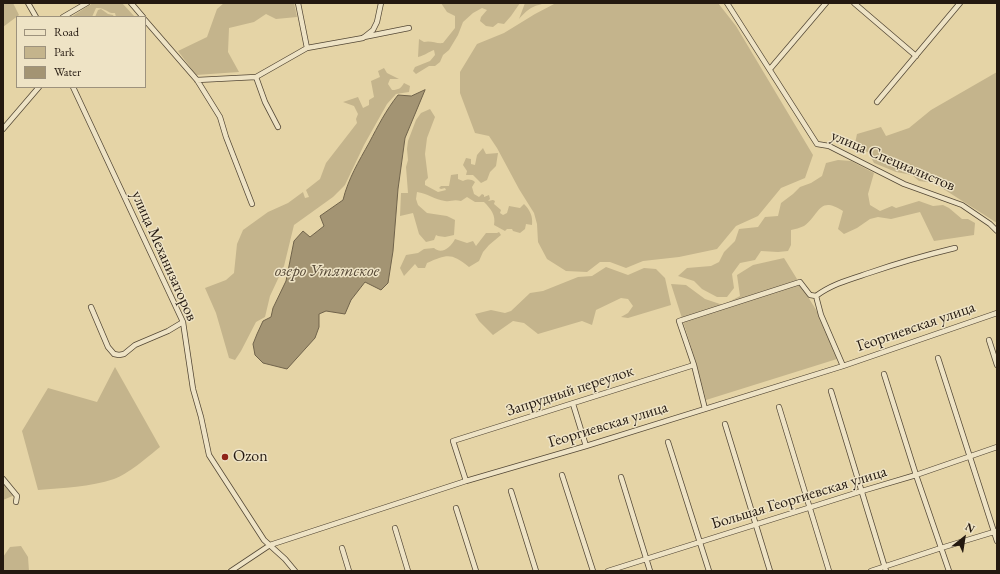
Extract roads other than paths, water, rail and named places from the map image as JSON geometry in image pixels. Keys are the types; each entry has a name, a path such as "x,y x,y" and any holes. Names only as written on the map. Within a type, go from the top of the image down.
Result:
{"street":[{"path":"28,3 35,16"},
{"path":"65,16 87,3"},
{"path":"131,3 142,16"},
{"path":"298,3 307,48"},
{"path":"362,38 373,30 377,22 381,3"},
{"name":"улица Специалистов","path":"727,3 817,144 829,146 904,184 962,205 990,224 997,231"},
{"path":"770,69 826,3"},
{"path":"854,3 916,56"},
{"path":"877,102 957,4"},
{"path":"146,21 196,80 220,117 226,137 252,204"},
{"path":"196,80 256,77 307,48 409,28"},
{"path":"256,77 265,102 278,127"},
{"path":"3,129 38,88"},
{"name":"улица Механизаторов","path":"73,88 183,322 193,389 209,455 264,540 285,559 295,571"},
{"path":"705,409 694,365 679,321 800,282 810,295 816,296 825,289 850,279 903,261 955,248"},
{"path":"816,296 822,315 843,366"},
{"path":"91,307 108,347 114,354 119,355 124,354 136,345 168,332 183,322"},
{"name":"Георгиевская улица","path":"231,571 270,545 466,481 586,446 843,366 997,313"},
{"path":"989,340 997,365"},
{"path":"938,358 997,541"},
{"name":"Запрудный переулок","path":"466,481 453,441 694,365"},
{"path":"884,374 916,475 949,571"},
{"path":"831,391 885,569"},
{"path":"573,404 586,446"},
{"path":"779,407 829,571"},
{"path":"725,424 770,571"},
{"path":"668,442 708,571"},
{"name":"Большая Георгиевская улица","path":"608,571 916,475 997,447"},
{"path":"562,474 593,571"},
{"path":"622,477 650,571"},
{"path":"3,479 17,496 16,502"},
{"path":"511,491 536,571"},
{"path":"456,508 476,571"},
{"path":"395,528 408,571"},
{"path":"872,571 885,569 941,548 995,531"},
{"path":"342,548 349,571"}],"water":[{"name":"озеро Утятское","path":"425,90 405,138 398,189 393,251 388,283 381,290 365,282 351,300 345,314 326,311 319,314 319,327 315,338 287,369 263,363 255,355 253,344 263,321 271,317 273,308 286,281 294,241 303,231 310,237 324,226 320,216 343,200 351,177 358,163 382,118 398,95 411,96"}],"place":[{"name":"Ozon","path":"225,457"}]}
